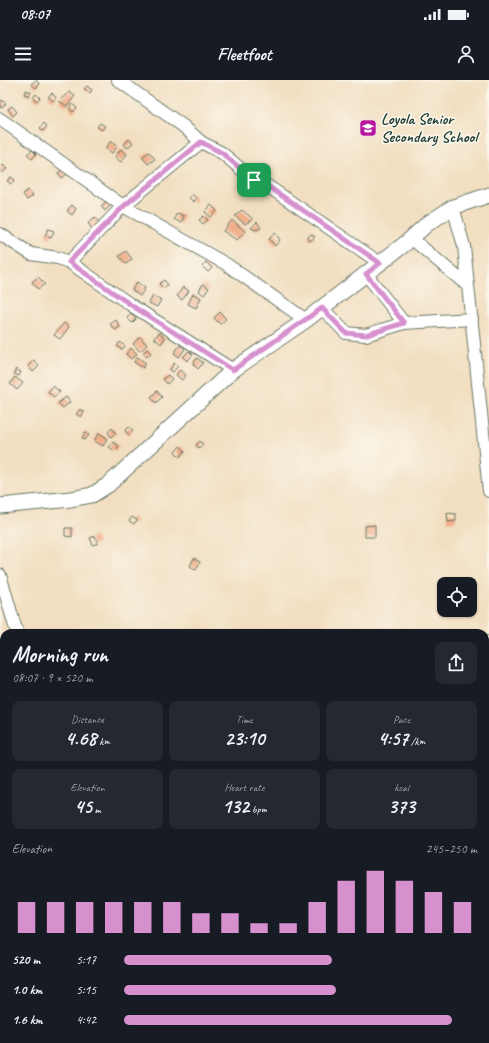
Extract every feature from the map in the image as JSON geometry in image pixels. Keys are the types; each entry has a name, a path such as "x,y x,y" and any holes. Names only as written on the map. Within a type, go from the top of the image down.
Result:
{"main road":[{"path":"0,506 71,499 92,495 108,485 233,370 322,308 427,224 453,207 489,195"}],"street":[{"path":"118,80 183,126 201,142 222,153 254,180 269,187 380,263"},
{"path":"0,119 124,206 226,264 306,320"},
{"path":"69,262 124,206 201,142"},
{"path":"453,207 464,246 489,491"},
{"path":"0,234 31,254 58,258 69,262 134,307 233,370"},
{"path":"411,238 468,286"},
{"path":"366,274 404,323"},
{"path":"322,308 346,333 366,335 404,323 472,319"},
{"path":"0,575 16,629"}],"building":[{"path":"36,80 40,84 36,88 31,84"},
{"path":"87,86 92,90 90,93 84,89"},
{"path":"26,90 31,92 29,96 24,94"},
{"path":"69,92 75,96 67,106 59,101"},
{"path":"52,93 56,98 53,101 48,97"},
{"path":"36,94 40,98 37,101 33,98"},
{"path":"1,100 6,103 2,108 0,107"},
{"path":"72,104 77,108 73,112 69,108"},
{"path":"12,106 17,112 13,116 8,109"},
{"path":"44,123 47,126 43,131 40,128"},
{"path":"100,123 105,126 102,130 97,127"},
{"path":"129,139 133,143 127,148 124,144"},
{"path":"111,141 117,147 112,153 105,148"},
{"path":"121,149 127,154 121,162 115,157"},
{"path":"32,150 36,154 32,159 27,154"},
{"path":"149,152 155,159 148,164 142,157"},
{"path":"3,165 7,169 2,173 0,168"},
{"path":"63,169 67,174 62,178 58,173"},
{"path":"11,177 15,180 11,184 7,181"},
{"path":"28,190 33,196 27,200 23,194"},
{"path":"192,194 196,198 194,202 189,198"},
{"path":"107,201 110,206 105,211 101,206"},
{"path":"72,205 76,209 72,215 67,211"},
{"path":"211,205 217,211 211,217 205,212"},
{"path":"242,210 253,219 245,224 235,216"},
{"path":"177,213 184,216 181,223 174,219"},
{"path":"204,216 208,220 203,224 199,220"},
{"path":"95,217 100,223 92,229 88,223"},
{"path":"232,220 245,231 237,240 223,231"},
{"path":"257,222 261,228 256,230 251,228"},
{"path":"48,229 54,231 51,238 45,236"},
{"path":"275,233 280,240 275,246 269,239"},
{"path":"311,234 315,237 310,241 307,238"},
{"path":"126,251 132,259 126,264 119,256"},
{"path":"206,262 212,268 208,272 202,266"},
{"path":"38,277 45,284 38,289 32,282"},
{"path":"164,280 168,285 163,288 159,284"},
{"path":"137,282 145,288 140,296 132,290"},
{"path":"203,284 209,288 204,295 199,291"},
{"path":"183,287 189,291 182,300 177,296"},
{"path":"193,294 201,298 196,308 188,304"},
{"path":"153,296 161,300 157,307 149,303"},
{"path":"220,312 226,319 220,324 214,318"},
{"path":"131,313 136,319 132,323 127,318"},
{"path":"116,320 120,327 115,330 110,324"},
{"path":"64,323 69,327 60,339 54,335"},
{"path":"159,333 165,338 161,344 154,338"},
{"path":"140,337 147,345 140,351 133,344"},
{"path":"120,342 125,346 122,350 117,346"},
{"path":"180,345 185,349 179,357 174,353"},
{"path":"131,348 137,354 131,359 126,354"},
{"path":"147,349 151,353 147,357 143,353"},
{"path":"189,351 193,355 187,361 183,357"},
{"path":"137,357 146,363 143,368 134,362"},
{"path":"197,358 203,363 198,369 193,364"},
{"path":"34,360 39,366 33,372 28,366"},
{"path":"174,363 178,366 173,372 170,370"},
{"path":"16,369 21,372 19,376 14,374"},
{"path":"180,370 186,375 182,380 176,375"},
{"path":"168,375 172,379 167,384 163,379"},
{"path":"15,377 23,383 17,390 10,384"},
{"path":"53,386 60,392 54,397 48,392"},
{"path":"157,391 162,397 156,403 151,397"},
{"path":"66,397 70,402 63,408 58,403"},
{"path":"80,409 84,412 81,417 76,414"},
{"path":"129,427 133,430 129,435 125,431"},
{"path":"112,428 116,433 111,437 108,432"},
{"path":"85,432 89,435 85,440 82,438"},
{"path":"99,433 107,438 103,446 94,441"},
{"path":"200,441 203,444 199,448 196,445"},
{"path":"113,442 119,446 115,451 109,447"},
{"path":"180,446 185,451 180,457 175,452"},
{"path":"447,513 456,514 456,521 448,522"},
{"path":"132,517 137,520 134,524 129,521"},
{"path":"375,525 375,537 365,537 365,526"},
{"path":"65,528 72,528 72,537 65,536"},
{"path":"95,536 98,543 93,545 90,538"},
{"path":"194,558 200,562 196,570 190,566"}],"place":[{"name":"Loyola Senior Secondary School","path":"368,128"}],"route":[{"path":"201,142 222,153 254,180 269,187 380,263 366,274 404,323 366,335 346,333 322,308 233,370 134,307 69,262 124,206 201,142"}]}
